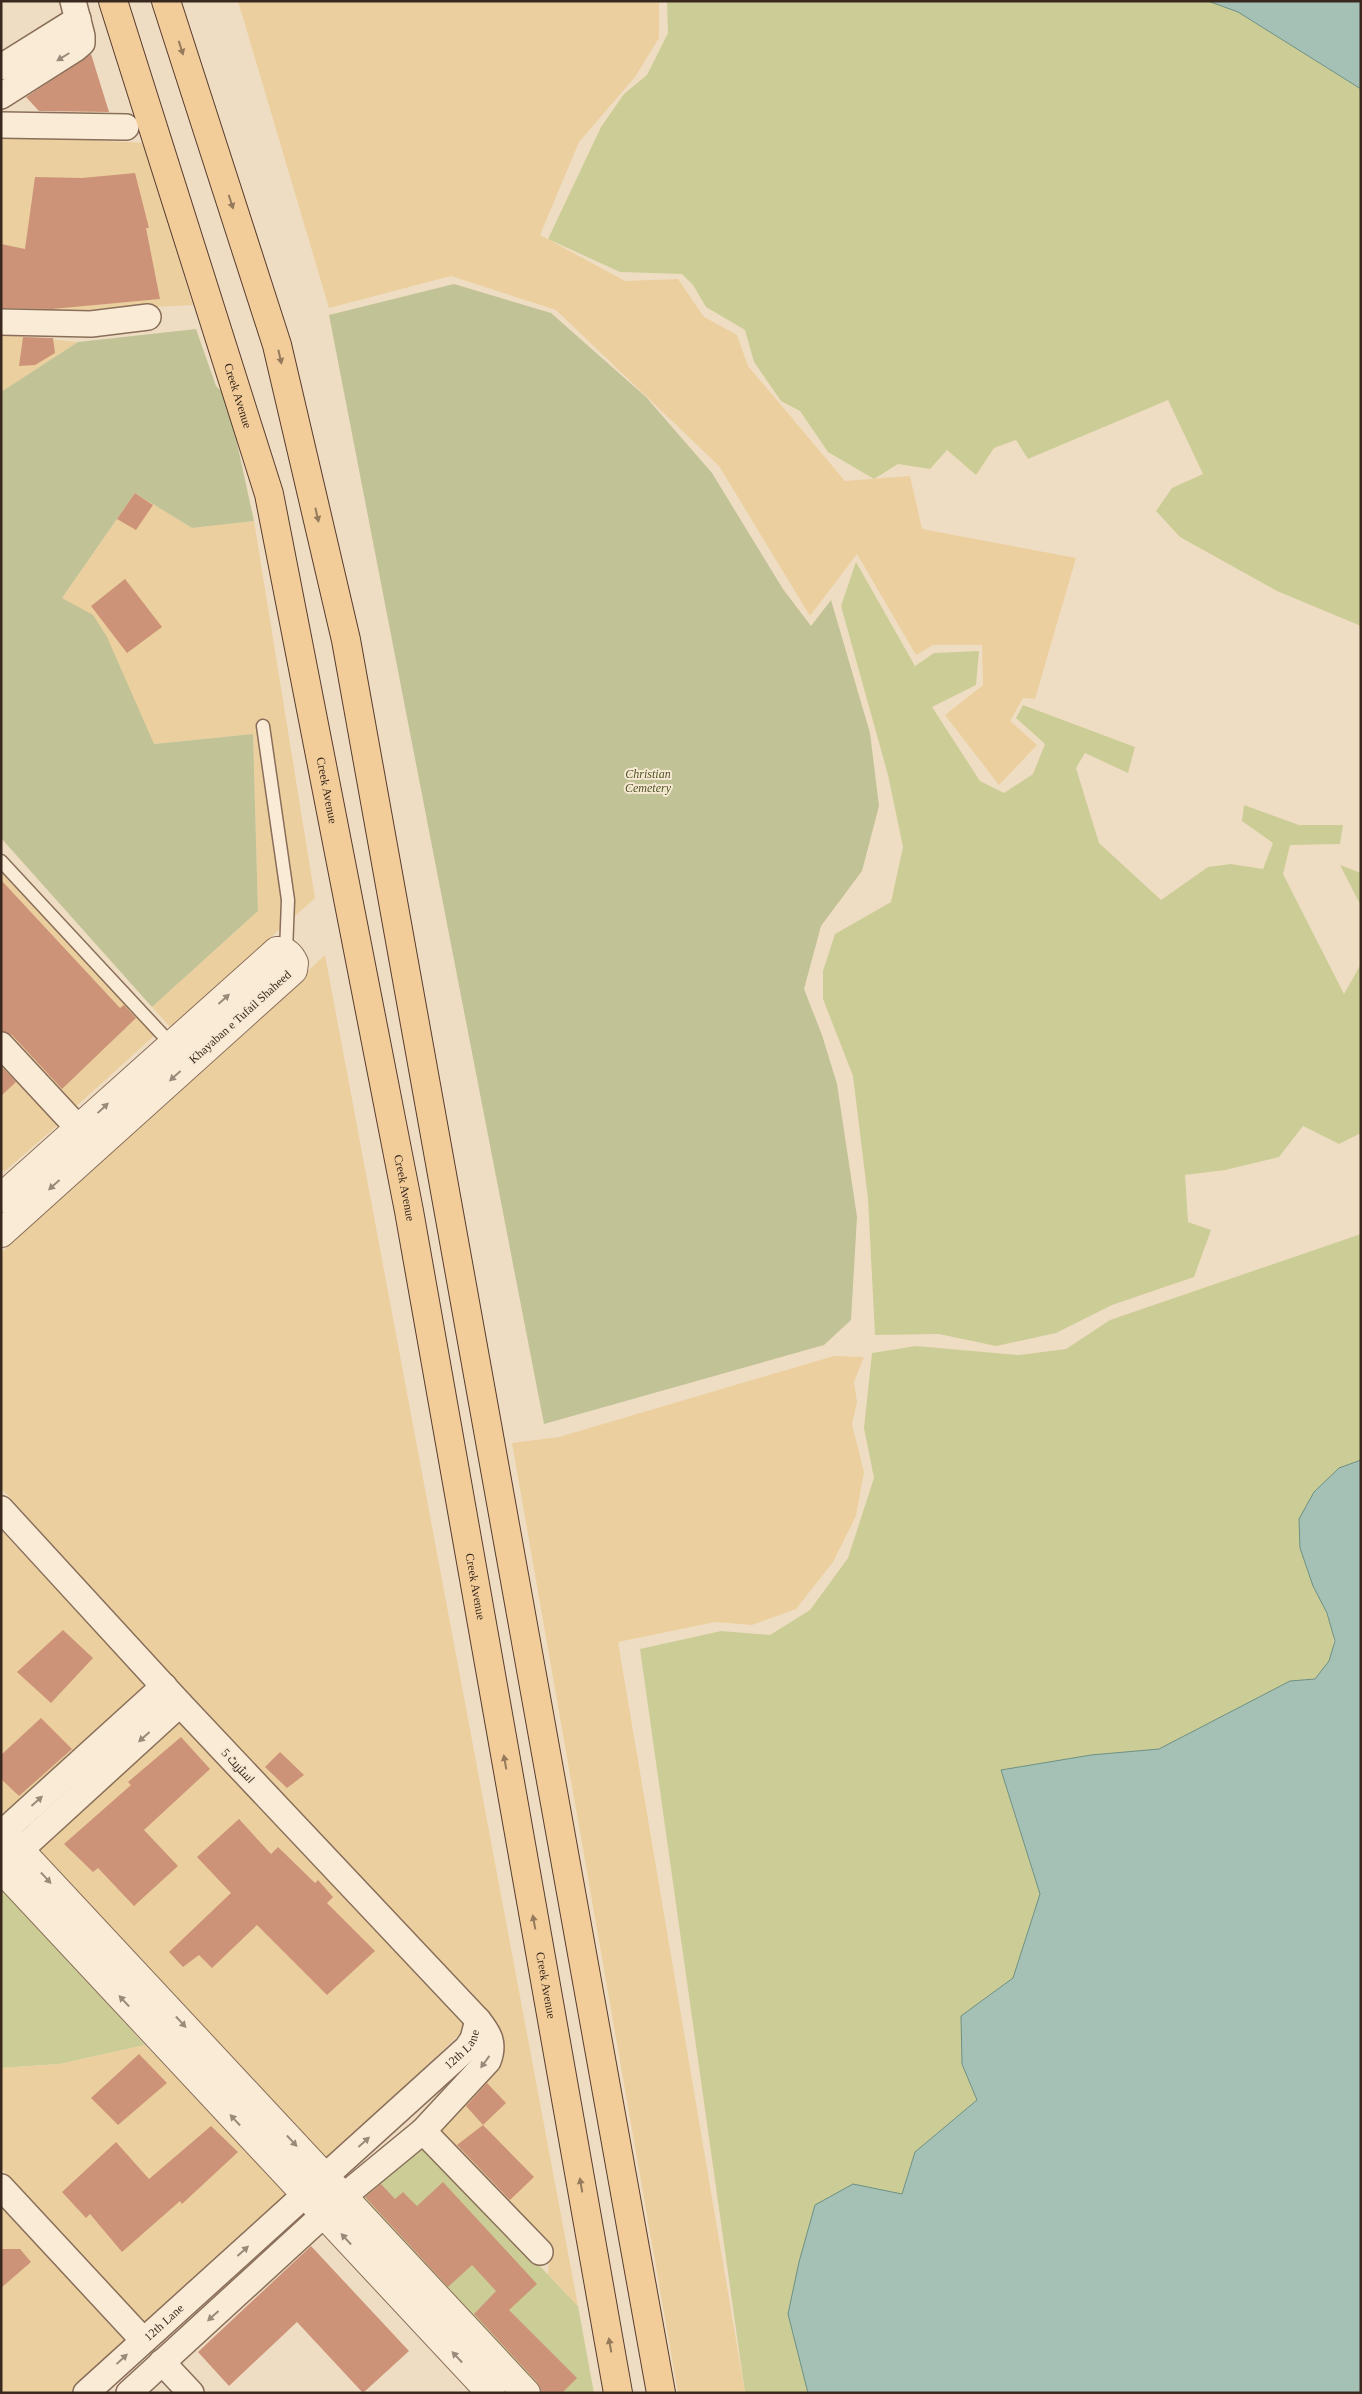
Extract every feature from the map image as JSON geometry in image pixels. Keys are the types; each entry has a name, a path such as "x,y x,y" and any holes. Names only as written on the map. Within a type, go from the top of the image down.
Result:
{"main road":[{"name":"Creek Avenue","path":"113,1 269,494 409,1211 618,2393"},
{"path":"166,1 277,345 346,640 661,2393"}],"street":[{"path":"1,67 76,10 82,43 76,49 1,96"},
{"path":"1,125 126,127"},
{"path":"1,322 91,324 148,317"},
{"name":"Khayaban e Tufail Shaheed","path":"1,1233 293,970 294,962 286,952 277,951 80,1130 3,1192"},
{"path":"1,1045 80,1130"},
{"name":"اسٹریٹ 5","path":"1,1509 172,1695 478,2020"},
{"path":"5,1847 172,1695"},
{"path":"5,1847 334,2187 526,2393"},
{"path":"5,1847 305,2196 491,2393"},
{"name":"12th Lane","path":"86,2393 142,2340 305,2196 334,2187 423,2130 488,2061 492,2051 490,2037 478,2020"},
{"name":"12th Lane","path":"128,2393 324,2216 334,2187 467,2048 473,2039 478,2020"},
{"path":"423,2130 540,2252"},
{"path":"1,2187 142,2340"},
{"path":"162,2362 191,2393"}],"lane":[{"path":"263,726 288,900 286,952"},
{"path":"1,861 172,1045"}],"green space":[{"path":"667,1 1208,1 1238,12 1361,89 1361,626 1277,591 1180,537 1156,511 1172,488 1203,474 1168,400 1028,459 1016,440 994,448 976,475 947,450 930,469 898,464 874,479 828,452 800,411 781,401 754,362 745,330 706,307 693,285 682,274 620,272 548,239 601,127 624,94 647,75 668,33"},
{"name":"Christian Cemetery","path":"454,284 551,313 646,397 712,473 783,589 811,626 831,600 870,733 879,806 862,871 821,926 804,989 822,1035 837,1084 857,1217 851,1320 824,1345 544,1424 329,315"},
{"path":"196,329 216,386 227,397 254,521 192,528 135,493 62,598 93,615 107,637 154,744 253,734 258,911 152,1007 1,838 1,392 78,342"},
{"path":"856,562 915,666 934,653 979,651 976,685 932,707 980,781 1004,793 1033,774 1045,744 1016,718 1023,705 1135,747 1128,773 1085,753 1076,768 1099,843 1161,900 1208,867 1231,864 1263,869 1273,843 1242,821 1244,805 1299,825 1343,825 1340,844 1290,845 1283,874 1344,994 1361,964 1361,1133 1339,1144 1303,1126 1279,1157 1225,1170 1185,1175 1188,1222 1211,1230 1194,1277 1112,1305 1056,1333 996,1346 939,1334 875,1335 868,1199 853,1076 823,999 823,971 835,934 891,902 903,847 888,775 841,606"},
{"path":"1340,865 1361,873 1361,906"},
{"path":"1361,1234 1361,1460 1339,1468 1313,1586 1327,1612 1333,1631 1333,1650 1329,1663 1315,1679 1290,1681 1159,1749 1091,1755 1001,1770 1040,1894 1013,1978 961,2017 962,2064 977,2100 915,2152 902,2194 853,2184 807,2388 808,2393 745,2393 640,1649 721,1631 770,1635 810,1610 848,1558 874,1478 864,1428 872,1353 916,1346 1019,1355 1066,1349 1110,1320"},
{"path":"1,1886 145,2045 60,2064 1,2068"},
{"path":"421,2141 578,2306 594,2393 532,2393 354,2200"}],"sand":[{"path":"238,1 659,1 659,38 635,77 579,142 540,235 625,281 678,279 704,317 737,335 748,366 845,481 910,476 922,529 1076,558 1035,699 1023,698 1010,721 1037,745 999,785 945,715 983,685 982,645 933,645 916,655 857,554 810,616 719,466 556,310 451,276 329,308"},
{"path":"1,135 143,143 193,305 1,315"},
{"path":"1,334 78,342 1,392"},
{"path":"135,493 192,528 254,521 315,898 170,1027 152,1007 258,911 253,734 154,744 62,598"},
{"path":"1,872 155,1035 71,1111 1,1033"},
{"path":"325,955 578,2306 548,2274 549,2253 434,2128 499,2033 1,1488 1,1253"},
{"path":"1,1059 59,1124 5,1171 1,1168"},
{"path":"834,1356 864,1357 854,1382 857,1402 852,1424 864,1472 856,1516 833,1562 796,1609 752,1625 715,1622 618,1642 745,2393 678,2393 512,1443 559,1437"},
{"path":"1,1530 147,1687 5,1813 1,1809"},
{"path":"179,1719 466,2028 322,2165 30,1850"},
{"path":"145,2045 291,2197 145,2327 1,2168 1,2068 60,2064"},
{"path":"1,2199 131,2338 73,2393 1,2393"}],"shaded area":[{"path":"1208,1 1361,1 1361,89 1238,12"},
{"path":"1361,1460 1361,2393 808,2393 788,2314 799,2262 815,2205 853,2184 902,2194 915,2152 977,2100 962,2064 961,2016 1013,1978 1040,1894 1001,1770 1091,1755 1159,1749 1290,1681 1315,1679 1329,1661 1335,1641 1327,1613 1313,1586 1300,1548 1299,1519 1314,1492 1339,1468"}],"building":[{"path":"91,54 109,112 39,111 26,97"},
{"path":"135,173 149,228 146,228 160,299 52,309 1,308 1,244 25,249 35,177 82,178"},
{"path":"23,337 53,338 55,353 35,365 19,366"},
{"path":"135,493 153,505 136,530 117,519"},
{"path":"125,579 162,627 127,653 91,606"},
{"path":"1,880 120,1008 124,1005 136,1018 62,1089 12,1035 1,1031"},
{"path":"1,1066 16,1082 1,1096"},
{"path":"63,1630 93,1658 51,1703 17,1672"},
{"path":"41,1718 72,1749 19,1796 1,1779 1,1755"},
{"path":"181,1737 210,1769 144,1830 178,1866 134,1906 98,1868 93,1872 64,1844 131,1785 128,1782"},
{"path":"280,1752 304,1775 287,1788 265,1767"},
{"path":"239,1819 271,1854 278,1847 315,1883 318,1880 333,1897 327,1903 375,1951 327,1995 257,1925 212,1968 199,1955 183,1967 169,1952 231,1893 197,1857"},
{"path":"139,2054 167,2083 118,2125 91,2098"},
{"path":"487,2083 506,2103 483,2125 466,2106"},
{"path":"483,2125 534,2177 510,2200 457,2145"},
{"path":"211,2126 238,2152 182,2204 180,2201 122,2252 90,2214 86,2218 62,2192 116,2142 149,2179"},
{"path":"443,2182 537,2284 509,2310 577,2378 562,2393 542,2393 537,2382 474,2314 496,2291 472,2265 448,2287 365,2197 381,2184 395,2199 403,2192 417,2206"},
{"path":"311,2246 409,2351 363,2393 297,2322 229,2386 198,2352"},
{"path":"1,2249 20,2249 31,2262 1,2288"}]}
